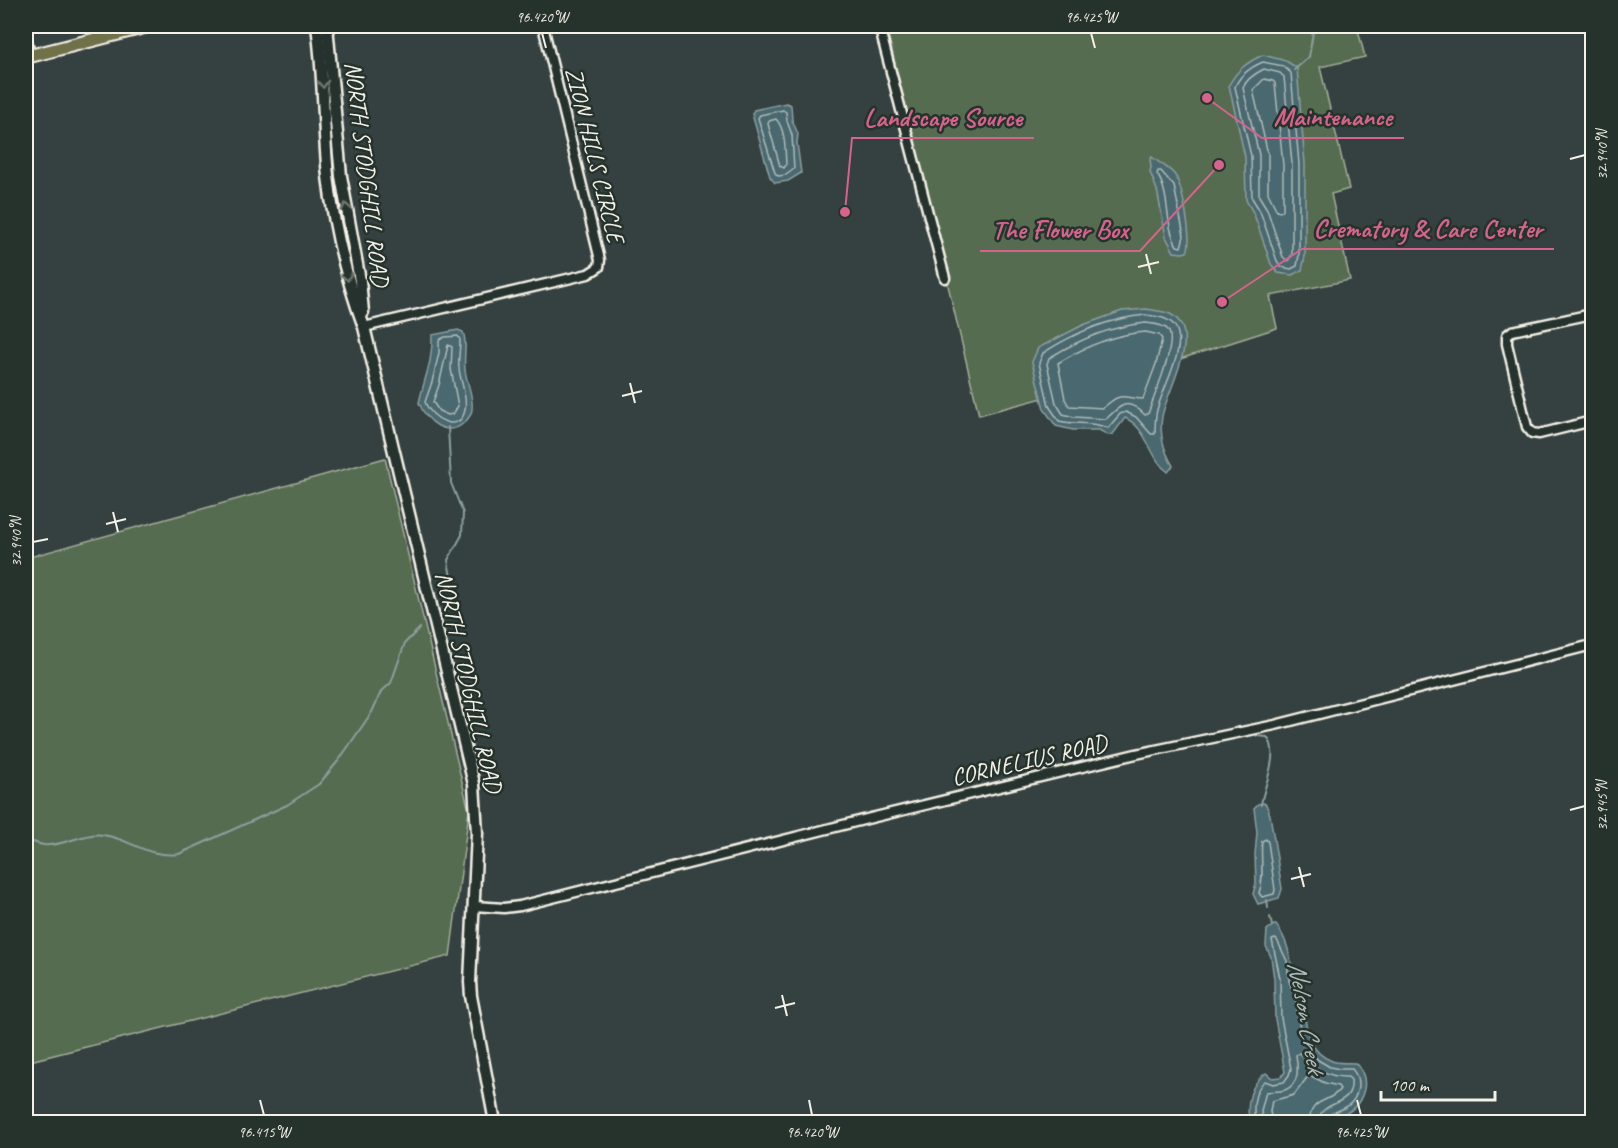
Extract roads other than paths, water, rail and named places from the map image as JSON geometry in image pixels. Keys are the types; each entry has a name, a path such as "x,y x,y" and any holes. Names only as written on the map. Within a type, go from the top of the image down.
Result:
{"main road":[{"path":"28,56 148,26"}],"street":[{"name":"NORTH STODGHILL ROAD","path":"317,26 331,201 350,290 364,327 474,784 477,833 470,967 471,996 495,1122"},
{"name":"NORTH STODGHILL ROAD","path":"327,26 341,176 360,280 364,327"},
{"name":"ZION HILLS CIRCLE","path":"364,327 588,274 599,267 600,261 543,26"},
{"path":"879,26 945,278"},
{"path":"26,35 28,56"},
{"path":"1593,314 1507,335 1507,344 1527,427 1532,433 1539,434 1593,421"},
{"name":"CORNELIUS ROAD","path":"474,906 504,908 520,906 1136,754 1275,725 1593,645"}],"water":[{"path":"1263,55 1286,61 1297,68 1305,164 1305,256 1302,270 1292,275 1278,273 1271,264 1254,214 1246,200 1245,157 1229,85 1243,67"},
{"path":"786,103 791,105 792,120 798,134 801,173 788,181 775,183 770,177 752,114 754,110"},
{"path":"1152,157 1172,172 1177,180 1188,225 1187,252 1174,252 1166,237 1157,190 1150,172"},
{"path":"1147,309 1170,314 1180,323 1184,334 1181,362 1162,417 1163,443 1173,466 1168,472 1156,459 1139,429 1125,418 1113,434 1108,435 1099,430 1073,430 1056,426 1044,409 1032,362 1038,348 1083,325 1122,311"},
{"path":"458,330 463,332 464,337 465,369 472,410 465,422 451,429 432,422 419,403 430,362 432,335"},
{"path":"1263,803 1266,804 1270,815 1282,889 1279,898 1258,904 1253,894 1256,883 1257,832 1254,808"},
{"path":"1274,925 1287,945 1302,999 1308,1035 1316,1050 1332,1061 1355,1063 1363,1075 1364,1089 1358,1103 1347,1113 1333,1119 1300,1123 1252,1122 1249,1120 1249,1100 1257,1082 1266,1073 1272,1078 1281,1077 1285,1072 1275,1019 1271,957 1266,946 1267,930"}],"waterway":[{"path":"1294,70 1309,57 1314,26"},
{"path":"448,427 451,483 463,513 462,535 448,560 455,602 449,609"},
{"path":"26,840 51,845 88,836 103,835 148,851 179,854 287,805 319,784 339,760 372,712 381,692 391,683 405,643 420,628"},
{"name":"Nelson Creek","path":"1256,733 1257,736 1267,737 1272,752 1272,761 1261,805"},
{"name":"Nelson Creek","path":"1267,900 1268,908"},
{"name":"Nelson Creek","path":"1270,917 1272,926"}],"place":[{"name":"Maintenance","path":"1207,98"},
{"name":"The Flower Box","path":"1219,165"},
{"name":"Landscape Source","path":"845,212"},
{"name":"Crematory & Care Center","path":"1222,302"}]}
